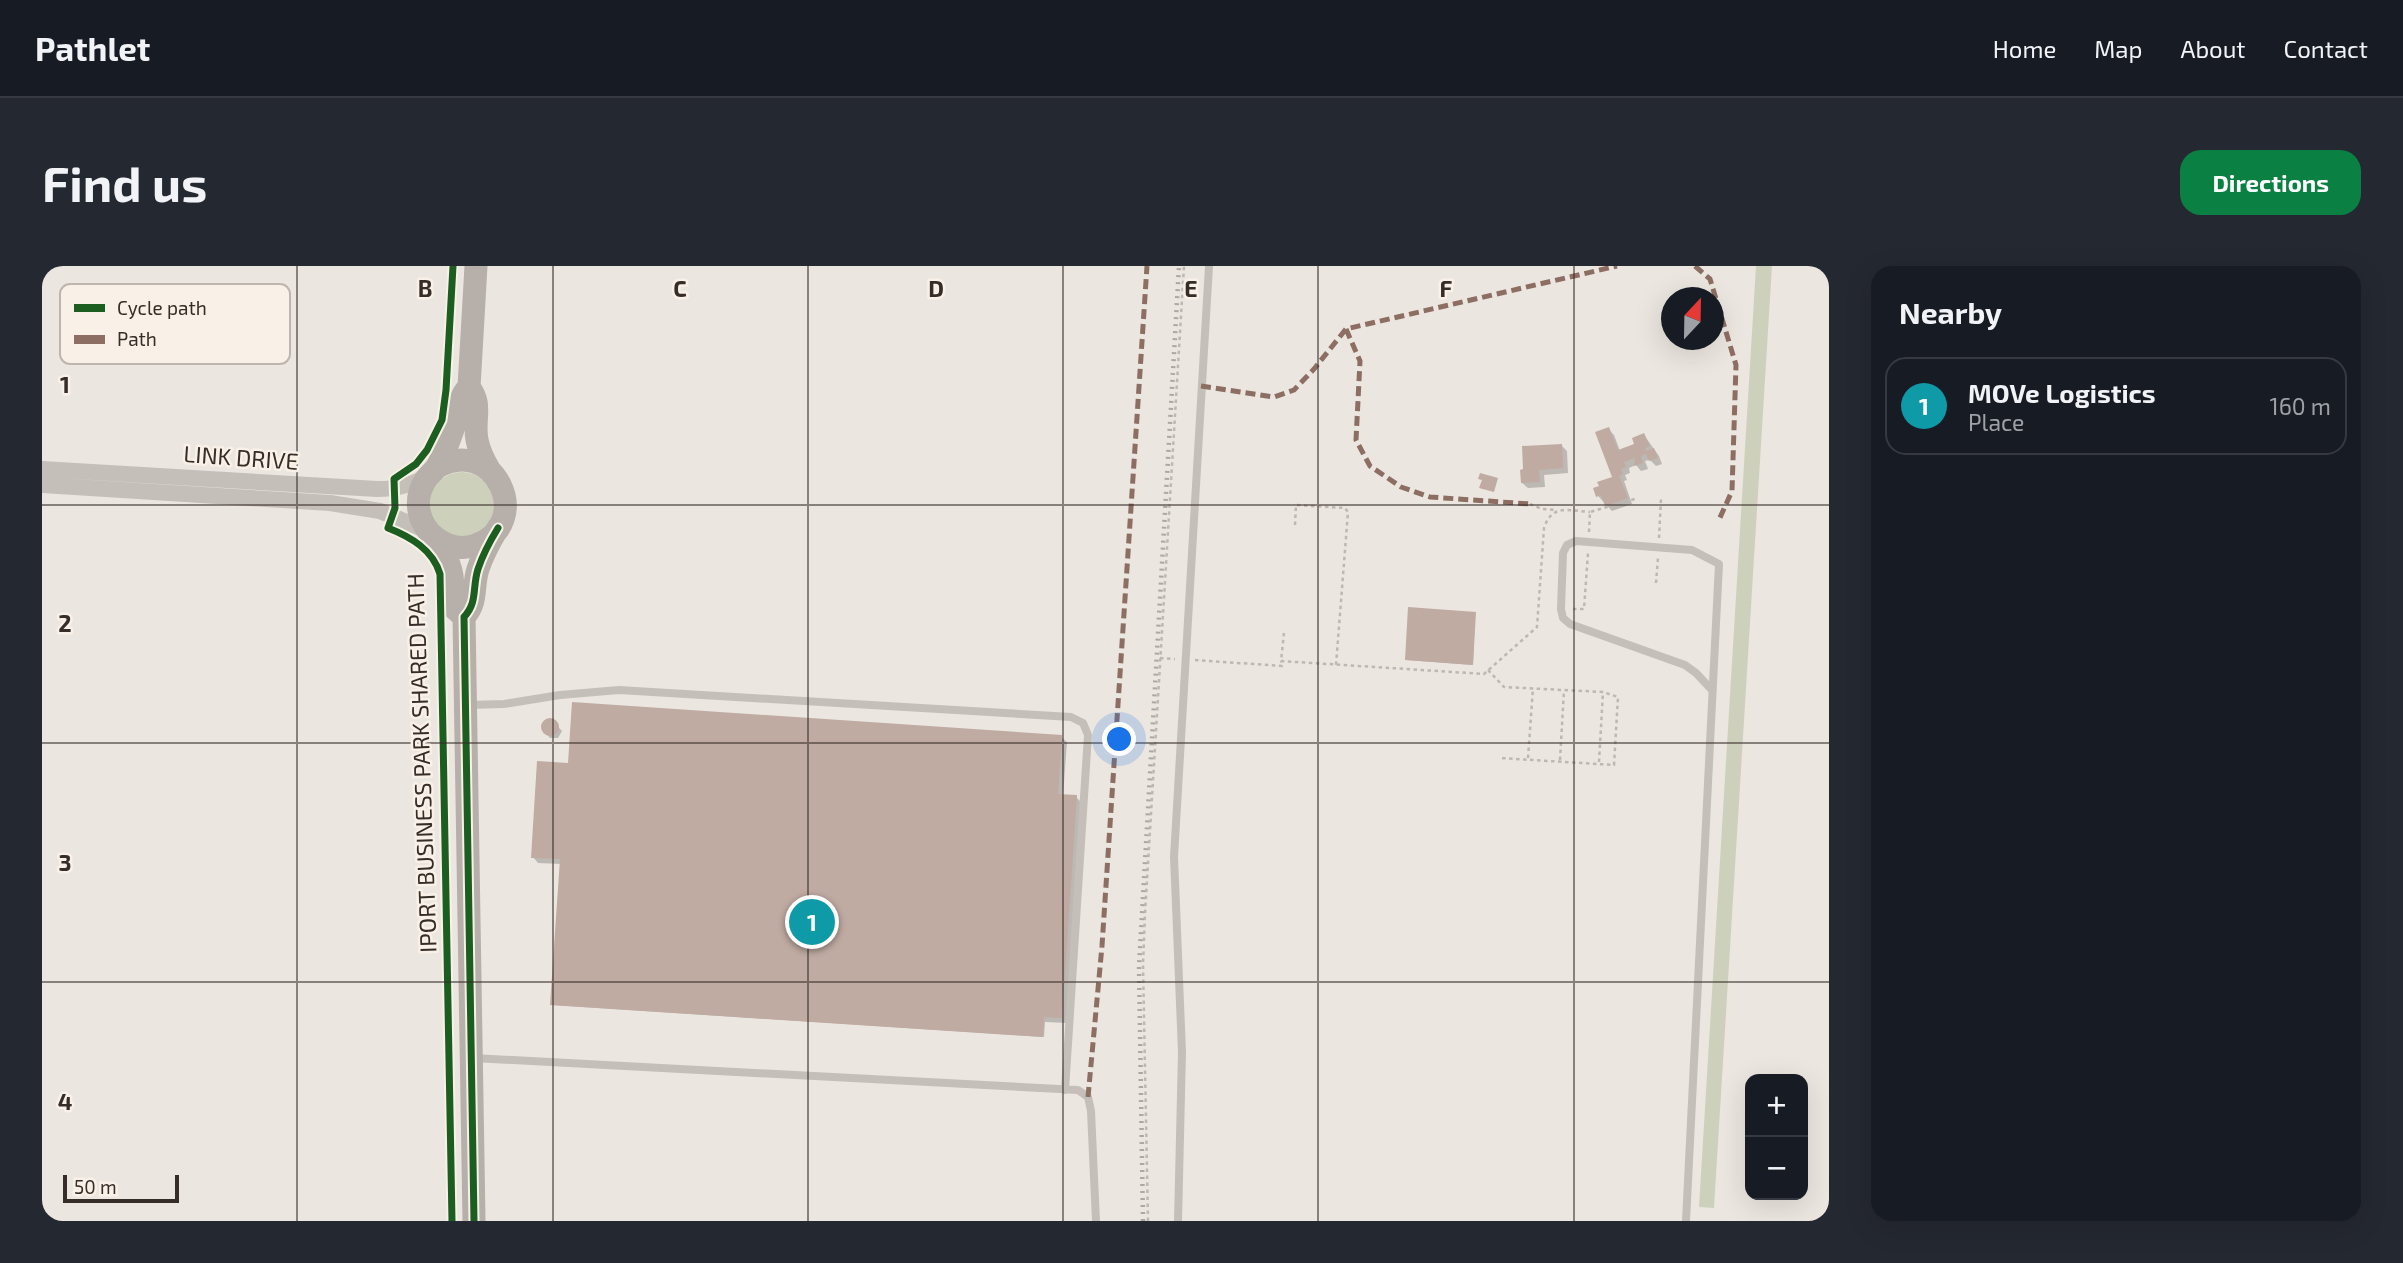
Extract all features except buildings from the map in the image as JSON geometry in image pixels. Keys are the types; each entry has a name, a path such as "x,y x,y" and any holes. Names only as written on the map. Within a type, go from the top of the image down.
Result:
{"street":[{"path":"464,617 453,607 450,562 419,514 418,500 424,482 434,470 454,426 460,396 469,387 476,266"},
{"path":"469,387 478,398 477,440 490,471"},
{"path":"434,470 449,462 464,460 478,463 500,482 505,495 504,515 477,572 473,607 464,617 474,1221"},
{"name":"LINK DRIVE","path":"42,469 377,489 411,484 434,470"},
{"name":"LINK DRIVE","path":"42,485 330,503 380,511 431,534"},
{"path":"431,534 451,546 470,547 484,541 498,528"}],"lane":[{"path":"1178,1221 1182,1052 1174,857 1209,266"},
{"path":"1686,1221 1712,690 1718,564 1692,550 1576,541 1567,545 1563,553 1563,618 1570,624 1685,665 1712,690"},
{"path":"466,705 504,704 560,695 620,690 1071,717 1083,723 1088,735 1065,1090"},
{"path":"471,1058 1078,1090 1088,1097 1096,1221"}],"path":[{"path":"1148,1221 1143,965 1184,266"},
{"path":"1530,504 1542,509 1590,512 1638,498"},
{"path":"1295,525 1296,505 1345,508 1348,512 1336,665"},
{"path":"1282,661 1484,674 1538,627 1545,528 1547,518 1559,510"},
{"path":"1561,609 1584,609 1590,512"},
{"path":"1160,658 1282,666 1284,633"},
{"path":"1489,670 1504,687 1603,692 1618,697 1614,765 1500,758"},
{"path":"1528,760 1533,688"},
{"path":"1560,762 1564,690"},
{"path":"1599,764 1603,692"}],"green space":[{"path":"1756,266 1772,266 1714,1208 1699,1207"},
{"path":"462,472 475,475 485,482 492,492 495,505 492,518 485,528 475,535 462,538 449,535 439,528 432,518 429,505 432,492 439,482 449,475"}],"railway":[{"path":"1143,1221 1139,967 1179,266"}],"marked path":[{"path":"1088,1097 1102,946 1147,266"},
{"path":"1201,386 1274,397 1294,390 1346,329 1617,266"},
{"path":"1695,266 1710,279 1736,365 1732,491 1718,522"},
{"path":"1346,329 1360,361 1356,440 1370,466 1401,487 1430,497 1530,504"}],"cycle path":[{"name":"IPORT BUSINESS PARK SHARED PATH","path":"452,1221 440,574 427,551 388,528 395,508 394,479 416,464 427,450 442,420 453,266"},
{"path":"474,1221 464,617 473,600 480,563 498,528"}],"place":[{"name":"MOVe Logistics","path":"812,922"}]}
